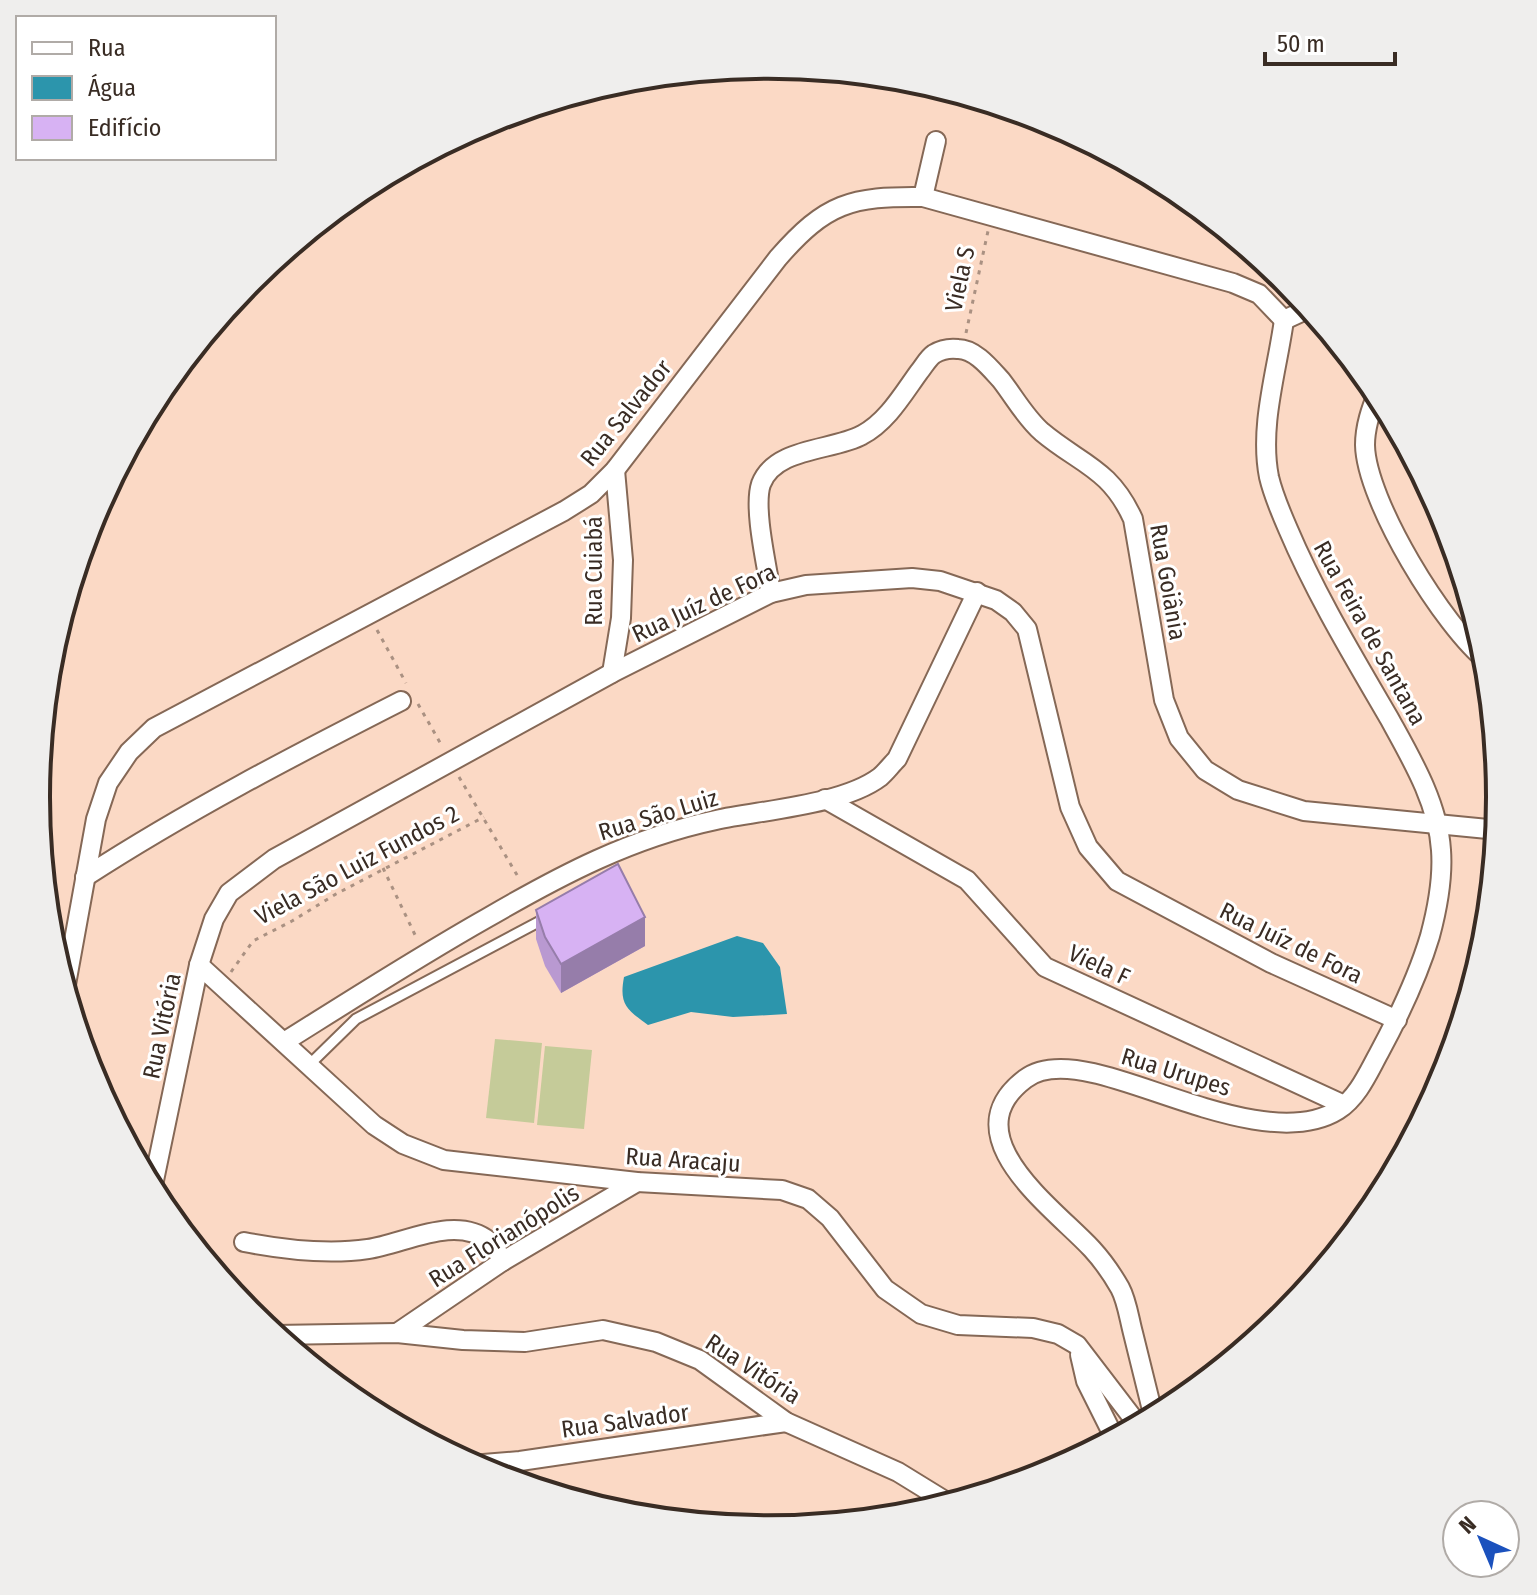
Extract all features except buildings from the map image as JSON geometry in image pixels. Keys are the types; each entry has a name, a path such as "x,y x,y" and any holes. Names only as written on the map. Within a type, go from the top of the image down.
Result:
{"street":[{"path":"923,197 936,141"},
{"name":"Rua Salvador","path":"70,964 96,819 108,783 129,752 154,728 591,494 615,470 796,238 822,215 848,202 879,197 923,197 1233,283 1259,294 1284,320"},
{"path":"1284,320 1299,313"},
{"name":"Rua Feira de Santana","path":"1284,320 1265,433 1269,478 1307,574 1416,766 1437,824"},
{"path":"771,593 758,502 762,482 773,467 792,457 862,435 885,418 932,355 943,349 963,349"},
{"name":"Rua Goiânia","path":"963,349 979,358 1001,381 1026,417 1044,434 1101,473 1123,497 1133,519 1164,700 1179,738 1205,770 1238,790 1304,811 1437,824"},
{"path":"1372,407 1365,446 1370,475 1394,529 1424,583 1470,642"},
{"name":"Rua Cuiabá","path":"612,673 621,618 623,560 615,470"},
{"name":"Rua Juíz de Fora","path":"214,919 229,893 274,859 612,673 771,593 806,585 912,578 940,581 977,592 1013,612 1027,629 1070,807 1088,847 1117,881 1271,963 1397,1020"},
{"name":"Rua São Luiz","path":"284,1042 424,954 528,894 606,855 656,836 714,821 825,799 881,776 897,759 977,592"},
{"path":"85,877 241,783 401,701"},
{"name":"Viela F","path":"825,799 967,880 1045,967 1344,1105"},
{"path":"1437,824 1486,829"},
{"name":"Rua Urupes","path":"1151,1406 1123,1294 1111,1272 1016,1174 1003,1149 998,1121 1007,1095 1028,1076 1052,1069 1083,1071 1120,1079 1203,1108 1269,1122 1311,1121 1335,1112 1361,1087 1397,1020 1430,937 1439,891 1442,851 1437,824"},
{"name":"Rua Vitória","path":"156,1172 199,965 214,919"},
{"name":"Rua Aracaju","path":"199,965 374,1125 403,1144 444,1160 637,1182 782,1190 808,1199 830,1218 885,1289 921,1314 958,1325 1033,1328 1058,1334 1077,1345 1132,1417"},
{"name":"Rua Florianópolis","path":"397,1333 503,1261 637,1182"},
{"path":"244,1242 325,1252 370,1249 440,1230 471,1232 489,1241 503,1261"},
{"name":"Rua Vitória","path":"291,1335 397,1333 525,1342 603,1330 643,1339 700,1360 786,1422 898,1472 937,1496"},
{"path":"1077,1345 1086,1381 1110,1429"},
{"name":"Rua Salvador","path":"499,1463 786,1422"}],"lane":[{"path":"309,1065 356,1019 551,916"}],"path":[{"name":"Viela S","path":"963,349 991,217"},
{"name":"Viela São Luiz Fundos 2","path":"222,985 253,941 383,868 484,817"},
{"path":"383,868 424,954"}],"green space":[{"path":"495,1039 542,1043 534,1123 486,1118"},
{"path":"545,1046 592,1050 584,1129 537,1125"}],"water":[{"path":"737,936 763,943 780,967 787,1014 733,1017 691,1012 648,1025 626,1005 624,977"}]}
